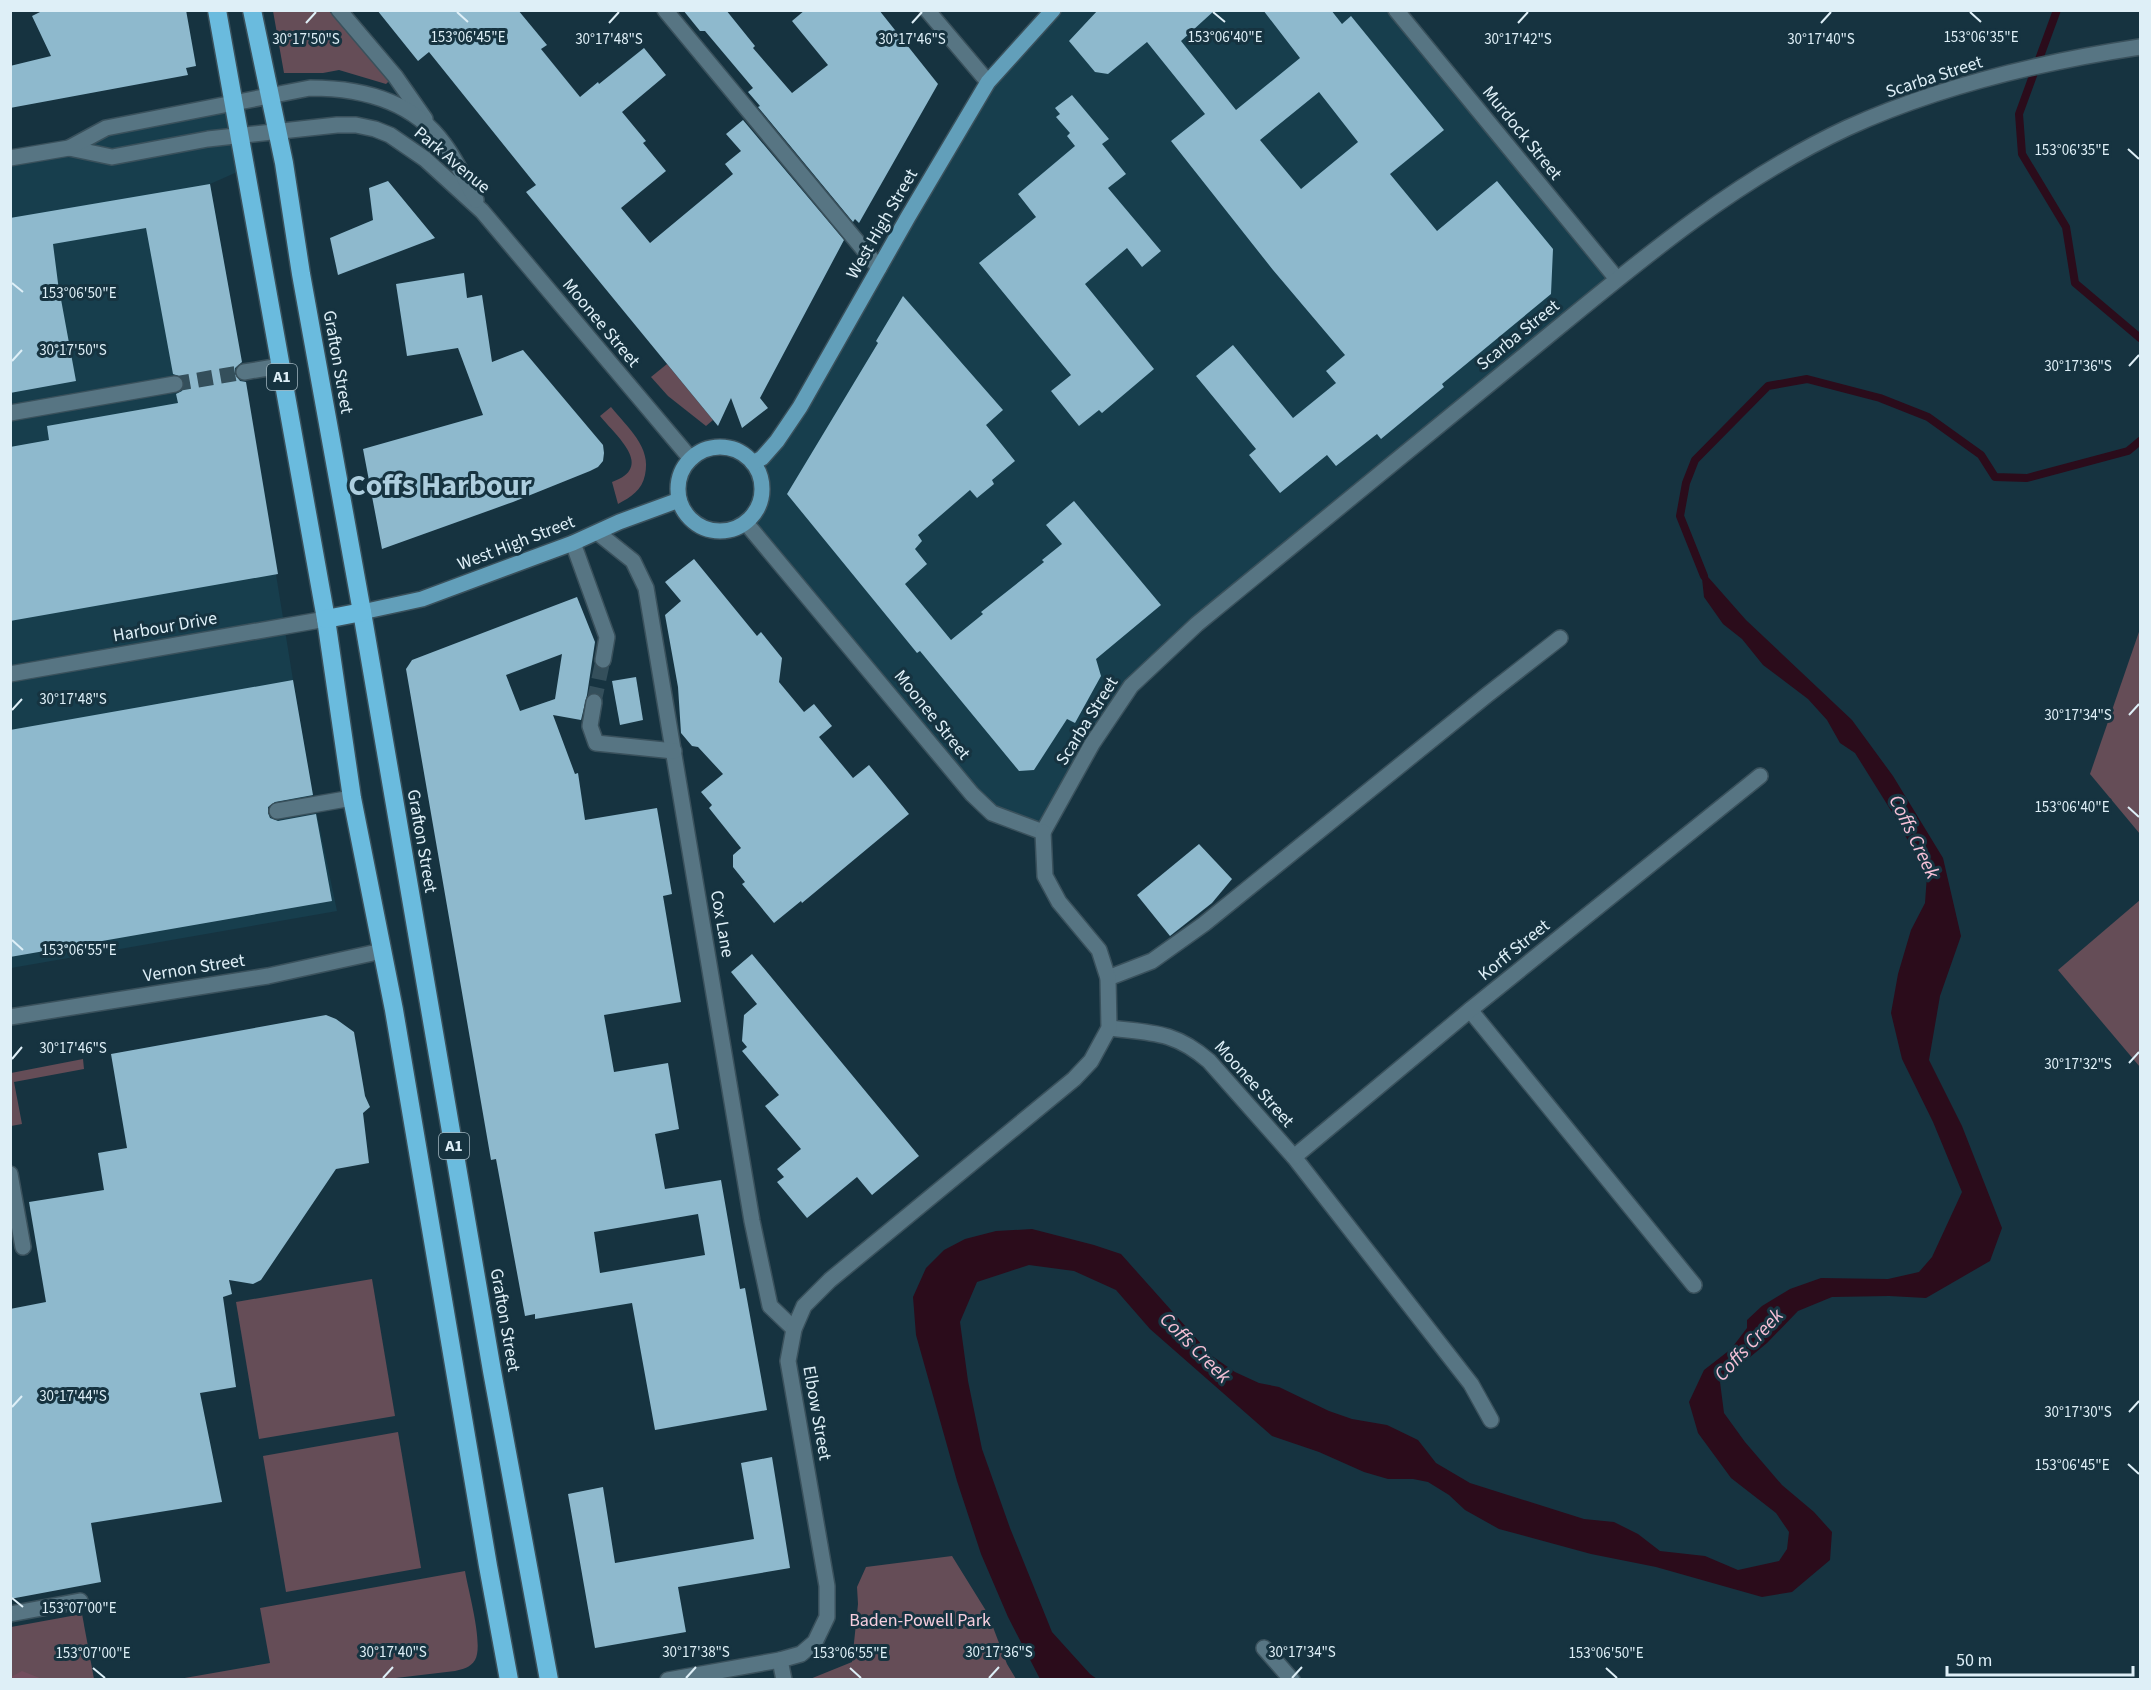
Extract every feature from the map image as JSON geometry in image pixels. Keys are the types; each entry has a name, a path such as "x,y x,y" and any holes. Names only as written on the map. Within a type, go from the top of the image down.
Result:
{"highway":[{"name":"A1","path":"217,10 326,619 352,798 394,1010 509,1680"},
{"name":"Grafton Street","path":"252,10 278,131 492,1371 549,1680"},
{"path":"326,619 362,612"}],"main road":[{"name":"West High Street","path":"753,463 762,458 777,441 800,407 988,82 1053,10"},
{"path":"725,447 736,450 753,463 762,485 761,500 755,513 746,523 733,529 719,531 706,529 694,522 685,512 680,500 679,478 691,459 700,452 725,447"},
{"name":"West High Street","path":"362,612 422,599 573,543 619,522 680,500"}],"street":[{"path":"339,10 395,76 433,130"},
{"path":"665,10 879,268"},
{"path":"927,10 988,82"},
{"name":"Murdock Street","path":"1396,10 1617,279"},
{"name":"Scarba Street","path":"1043,832 1092,744 1131,686 1197,624 1617,279 1699,216 1772,167 1848,128 1912,102 1968,84 2088,55 2140,47"},
{"name":"Park Avenue","path":"10,158 69,148 106,128 310,88 357,91 392,102 413,114 433,130 446,146 482,211"},
{"name":"Park Avenue","path":"69,148 112,157 239,135 356,125 390,135 424,159 482,211"},
{"name":"Moonee Street","path":"482,211 691,459"},
{"path":"244,372 280,366"},
{"path":"10,413 175,384"},
{"name":"Moonee Street","path":"746,523 972,794 992,813 1043,832"},
{"name":"Cox Lane","path":"598,533 633,561 646,588 752,1221 770,1306 794,1329"},
{"path":"573,543 607,637 603,660"},
{"name":"Harbour Drive","path":"10,674 326,619"},
{"path":"1108,978 1152,961 1204,924 1560,638"},
{"path":"594,702 590,726 596,743 674,751"},
{"name":"Korff Street","path":"1294,1157 1760,776"},
{"path":"277,811 352,798"},
{"path":"1043,832 1045,876 1059,902 1098,950 1108,978 1109,1028"},
{"name":"Vernon Street","path":"10,1017 268,976 382,951"},
{"path":"1470,1011 1694,1285"},
{"name":"Moonee Street","path":"1109,1028 1171,1036 1192,1047 1209,1061 1294,1157 1471,1384 1491,1420"},
{"name":"Elbow Street","path":"668,1680 780,1660 801,1654 815,1642 827,1617 825,1574 788,1362 794,1329 804,1306 830,1280 1074,1079 1091,1061 1109,1028"},
{"path":"10,1174 24,1247"},
{"path":"10,1614 80,1601"},
{"path":"1264,1648 1292,1680"},
{"path":"780,1660 784,1680"}],"shaded area":[{"path":"1053,11 1396,11 1617,279 1131,686 1043,832 992,813 746,523 755,513 761,500 762,485 753,463 762,458 988,82"},
{"path":"234,103 244,169 210,184 312,791 337,911 11,968 11,158 69,148 106,128"},
{"path":"22,1671 42,1679 11,1679"}],"green space":[{"path":"273,11 329,11 389,81 386,84 339,70 323,73 284,73"},
{"path":"667,364 713,420 706,426 668,396 651,377"},
{"path":"611,407 642,446 646,465 644,480 639,489 618,504 612,482 625,476 631,468 632,460 623,442 600,416"},
{"path":"2140,629 2140,834 2090,774"},
{"path":"2140,900 2140,1067 2058,970"},
{"path":"83,1059 84,1069 14,1082 22,1124 11,1126 11,1073"},
{"path":"372,1279 395,1416 259,1439 236,1302"},
{"path":"398,1432 421,1568 286,1592 263,1456"},
{"name":"Baden-Powell Park","path":"952,1556 988,1614 1007,1664 1016,1679 810,1679 852,1662 858,1604 857,1587 866,1567"},
{"path":"465,1571 478,1642 475,1660 464,1669 379,1680 179,1679 270,1663 260,1608"},
{"path":"82,1614 94,1679 11,1680 11,1627"}],"water":[{"path":"1701,569 1746,620 1852,720 1893,776 1943,858 1961,936 1940,996 1929,1060 1962,1126 2002,1228 1990,1261 1926,1298 1832,1297 1798,1311 1767,1343 1720,1382 1724,1413 1745,1442 1782,1485 1814,1512 1832,1532 1830,1560 1792,1592 1762,1597 1656,1567 1591,1554 1499,1529 1465,1510 1449,1495 1428,1482 1413,1479 1388,1479 1364,1472 1319,1452 1272,1436 1150,1329 1116,1290 1074,1271 1029,1265 977,1282 960,1322 968,1381 982,1449 1010,1528 1052,1632 1097,1679 1040,1679 1008,1617 981,1554 957,1481 916,1335 913,1297 926,1268 944,1250 965,1239 996,1231 1032,1229 1121,1254 1212,1356 1235,1372 1259,1383 1279,1387 1329,1411 1352,1419 1387,1425 1418,1440 1436,1463 1470,1483 1584,1519 1614,1522 1638,1534 1660,1551 1705,1556 1738,1570 1779,1561 1787,1549 1789,1532 1776,1513 1731,1478 1698,1433 1689,1402 1704,1370 1731,1349 1747,1328 1747,1320 1762,1306 1790,1289 1821,1278 1888,1279 1919,1272 1932,1257 1962,1192 1933,1122 1902,1059 1891,1013 1898,974 1911,930 1925,903 1927,875 1895,817 1855,753 1840,743 1827,720 1808,699 1763,665 1742,639 1723,624 1704,597"}],"building":[{"path":"44,10 186,10 196,66 186,68 188,75 10,108 10,66 51,56 32,16"},
{"path":"377,10 518,10 547,45 541,49 580,97 644,48 666,75 622,112 646,141 643,143 666,171 621,208 650,243 733,174 725,164 741,151 726,134 743,120 844,240 760,398 768,408 742,428 731,398 718,426 526,192 536,185 429,52 418,61"},
{"path":"683,10 726,10 755,46 753,48 792,93 828,65 792,21 805,10 879,10 938,84 859,223 855,219 853,222 758,107 760,106 748,92 753,88 705,31 700,31"},
{"path":"1098,10 1215,10 1181,41 1236,110 1300,58 1263,10 1331,10 1342,24 1351,16 1444,130 1390,174 1437,231 1497,181 1553,249 1551,294 1442,384 1444,387 1381,439 1377,434 1336,466 1327,455 1280,493 1249,455 1256,449 1196,376 1233,345 1293,418 1336,383 1326,371 1345,355 1273,270 1171,141 1205,114 1147,42 1108,74 1095,72 1069,41","holes":["1319,92 1358,142 1301,189 1260,140"]},
{"path":"1072,95 1109,139 1102,144 1126,174 1108,188 1161,251 1142,267 1127,248 1085,284 1154,369 1102,413 1099,410 1079,426 1051,391 1071,375 979,263 1036,217 1018,194 1075,146 1067,136 1070,133 1056,117 1060,114 1055,108"},
{"path":"388,181 435,238 338,275 330,238 373,220 369,188"},
{"path":"210,184 242,362 235,368 235,374 240,381 246,382 278,574 10,621 10,447 49,440 47,426 178,403 176,394 182,391 185,383 182,377 173,374 146,228 53,244 76,381 10,393 10,218"},
{"path":"464,273 467,298 482,295 492,362 523,350 603,445 603,461 590,471 513,502 382,549 363,449 483,415 458,348 407,356 396,284"},
{"path":"903,296 1003,410 986,425 1015,461 992,480 994,484 977,498 970,490 918,535 922,541 915,549 927,564 905,584 951,640 983,614 981,612 1044,562 1042,560 1062,544 1046,525 1074,501 1161,605 1096,659 1101,676 1075,723 1067,719 1034,770 1019,771 920,651 917,653 787,494 878,343 876,341"},
{"path":"694,559 757,636 761,632 782,658 779,682 804,712 814,704 832,726 819,737 853,778 869,765 909,814 802,903 801,901 774,923 742,884 745,882 733,867 733,855 741,848 709,808 712,805 701,792 723,774 698,747 692,746 681,733 678,687 665,615 681,601 665,582"},
{"path":"577,597 595,642 587,695 581,720 553,715 575,774 578,773 585,820 657,808 672,894 663,896 681,1002 604,1015 614,1072 668,1063 679,1129 655,1134 665,1189 721,1180 740,1289 745,1288 767,1410 655,1430 632,1303 535,1319 535,1314 525,1316 496,1159 491,1160 406,669 412,660","holes":["562,654 555,699 520,711 506,675","698,1214 705,1255 600,1273 594,1232"]},
{"path":"636,677 643,720 620,725 612,681"},
{"path":"293,680 313,795 275,802 268,807 268,813 270,818 278,821 316,814 332,901 10,957 10,730"},
{"path":"1199,844 1232,879 1212,903 1170,936 1137,895"},
{"path":"752,954 919,1156 872,1195 857,1177 807,1218 777,1182 784,1177 777,1169 801,1149 765,1106 779,1095 742,1051 747,1047 742,1041 744,1015 757,1004 731,972"},
{"path":"326,1015 354,1032 365,1096 370,1107 363,1113 369,1163 336,1169 261,1280 253,1284 229,1280 232,1294 223,1297 236,1387 200,1393 222,1502 91,1523 101,1582 10,1599 10,1309 46,1302 29,1202 104,1190 98,1153 127,1148 111,1054"},
{"path":"772,1457 790,1568 678,1587 686,1632 595,1648 568,1494 603,1487 615,1563 754,1539 741,1463"}],"waterway":[{"name":"Coffs Creek","path":"2057,10 2019,114 2022,154 2066,227 2075,283 2140,338"},
{"name":"Coffs Creek","path":"1704,576 1680,516 1686,483 1695,460 1768,386 1807,379 1880,398 1928,417 1981,455 1995,477 2027,478 2128,451 2140,441"}],"tunnel":[{"path":"175,384 244,372"},
{"path":"594,702 603,660"}],"district":[{"name":"Coffs Harbour","path":"440,485"}]}
